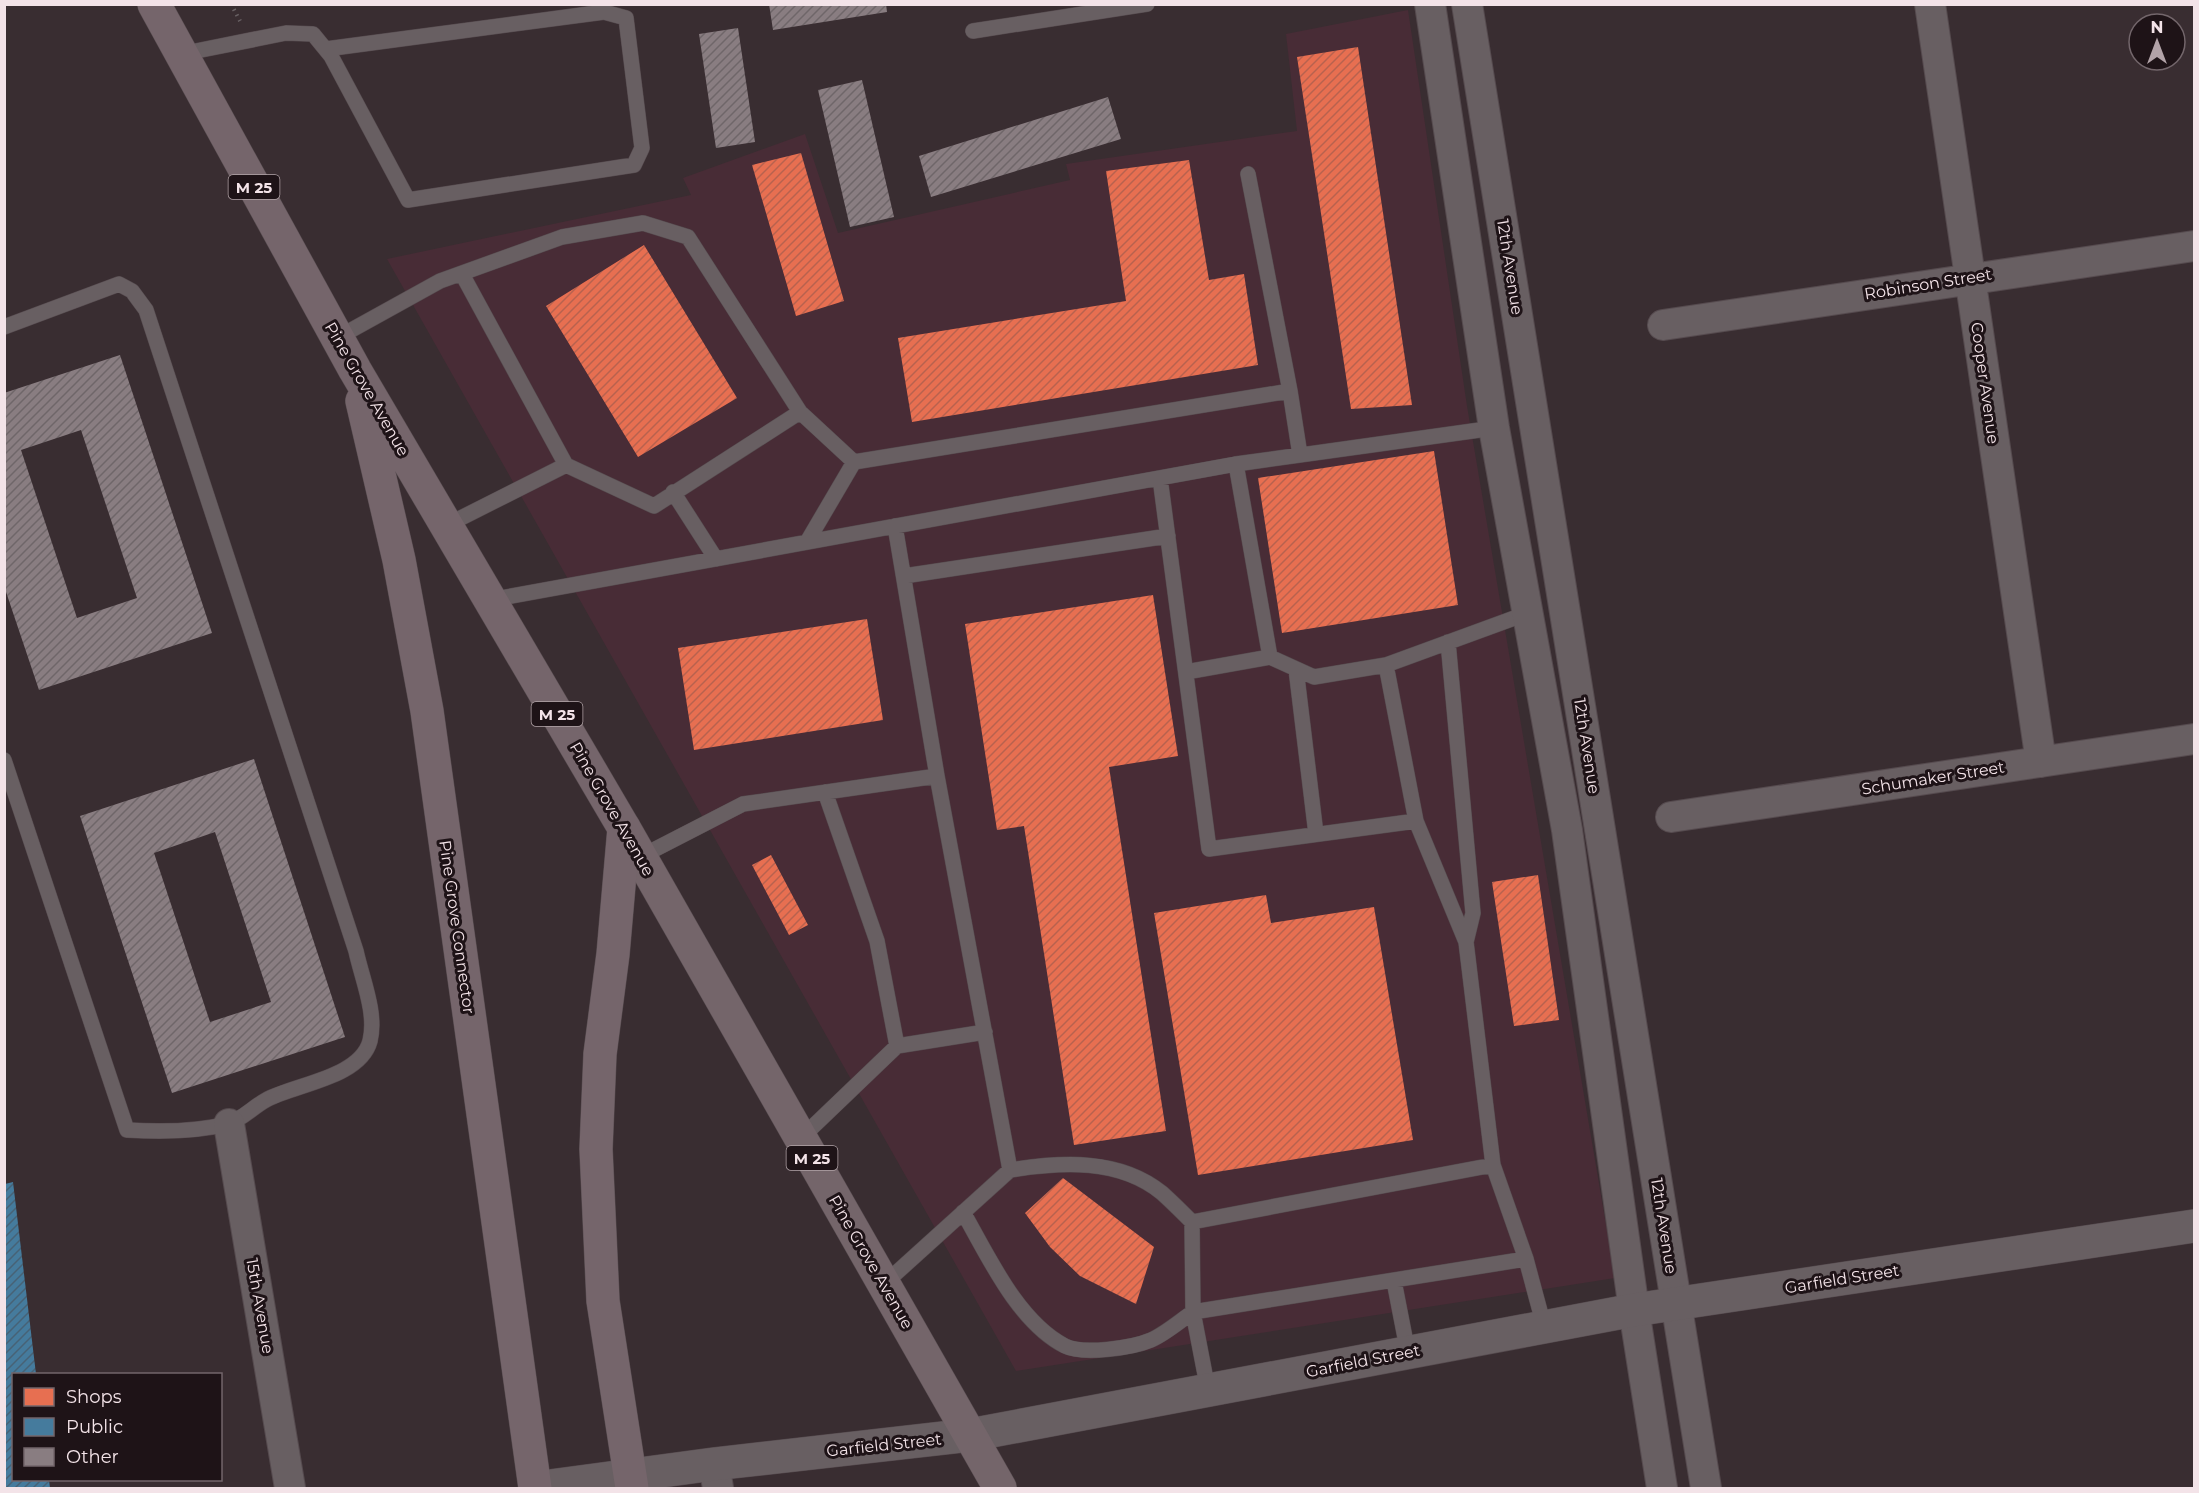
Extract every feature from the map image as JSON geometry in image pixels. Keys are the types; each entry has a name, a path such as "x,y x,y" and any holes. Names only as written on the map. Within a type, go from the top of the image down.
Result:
{"highway":[{"name":"Pine Grove Avenue","path":"154,4 355,370 624,828"},
{"name":"Pine Grove Connector","path":"355,370 399,560 427,711 535,1488"},
{"path":"624,828 613,954 600,1054 596,1149 603,1301 631,1482"}],"main road":[{"name":"Pine Grove Avenue","path":"624,828 1000,1488"}],"street":[{"name":"12th Avenue","path":"1430,4 1494,428 1567,830 1634,1310 1662,1488"},
{"name":"12th Avenue","path":"1467,4 1706,1488"},
{"name":"Cooper Avenue","path":"1930,4 2041,762"},
{"name":"Robinson Street","path":"1663,325 2194,246"},
{"name":"Schumaker Street","path":"1671,817 2194,739"},
{"name":"15th Avenue","path":"229,1124 290,1488"},
{"name":"Garfield Street","path":"530,1488 716,1476 970,1435 1634,1310 2194,1226"}],"lane":[{"path":"973,32 1147,4"},
{"path":"181,54 286,33 313,34 326,49 408,200 634,165 642,148 626,18 604,12 326,49"},
{"path":"1248,174 1290,391 1300,455"},
{"path":"337,338 440,281 562,237 643,223 688,237 800,412 854,462"},
{"path":"462,273 566,465 654,506 800,412"},
{"path":"4,327 119,284 132,291 146,310 353,942 372,1022 369,1043 358,1060 343,1071 267,1100 229,1124 159,1132 127,1130 4,760"},
{"path":"854,462 1290,391"},
{"path":"490,600 1236,464 1494,428"},
{"path":"807,542 854,462"},
{"path":"1236,464 1270,657"},
{"path":"447,525 566,465"},
{"path":"1160,478 1209,849 1416,821"},
{"path":"673,492 716,559"},
{"path":"895,526 937,776 1010,1170"},
{"path":"904,576 1168,536"},
{"path":"1186,672 1270,657 1314,677 1386,665 1528,614"},
{"path":"1448,642 1473,913 1466,942"},
{"path":"1386,665 1416,821 1466,942 1493,1165 1526,1259 1544,1326"},
{"path":"1296,669 1316,834"},
{"path":"640,856 743,804 937,776"},
{"path":"825,792 877,941 897,1046"},
{"path":"801,1138 897,1046 985,1032"},
{"path":"884,1284 1010,1170 1047,1164 1083,1164 1129,1173 1161,1192 1192,1222 1193,1312 1208,1390"},
{"path":"1192,1222 1493,1165"},
{"path":"963,1212 1003,1281 1039,1329 1067,1347 1112,1350 1152,1340 1193,1312 1526,1259"},
{"path":"1394,1281 1408,1353"}],"shaded area":[{"path":"1408,10 1467,406 1615,1278 1016,1371 387,259 691,195 683,178 805,134 838,233 1070,180 1066,164 1297,131 1286,34"}],"building: Shops":[{"path":"1358,47 1412,405 1351,409 1297,57"},
{"path":"801,153 844,301 796,316 752,165"},
{"path":"1189,160 1209,280 1244,274 1258,365 912,422 898,338 1126,301 1106,171"},
{"path":"644,245 737,398 638,457 546,306"},
{"path":"1434,451 1458,605 1282,633 1258,478"},
{"path":"1153,595 1178,756 1109,767 1166,1131 1074,1145 1024,826 997,830 965,624"},
{"path":"867,619 883,720 694,750 678,648"},
{"path":"771,855 808,925 789,935 752,865"},
{"path":"1538,875 1559,1020 1514,1026 1492,882"},
{"path":"1266,895 1271,923 1374,907 1413,1140 1198,1175 1154,913"},
{"path":"1063,1178 1154,1247 1136,1304 1080,1276 1050,1247 1025,1213"}],"building: Public":[{"path":"13,1182 36,1373 12,1373 12,1481 49,1481 50,1488 5,1488 5,1184"}],"building: Other":[{"path":"769,4 886,4 887,12 773,30"},
{"path":"738,28 755,142 716,148 699,34"},
{"path":"862,80 894,217 850,227 818,90"},
{"path":"1108,97 1121,139 931,197 919,156"},
{"path":"120,355 212,633 39,690 4,586 4,393","holes":["81,430 137,598 77,618 21,450"]},
{"path":"254,759 345,1037 172,1093 80,816","holes":["215,832 271,1002 210,1022 154,853"]}]}
